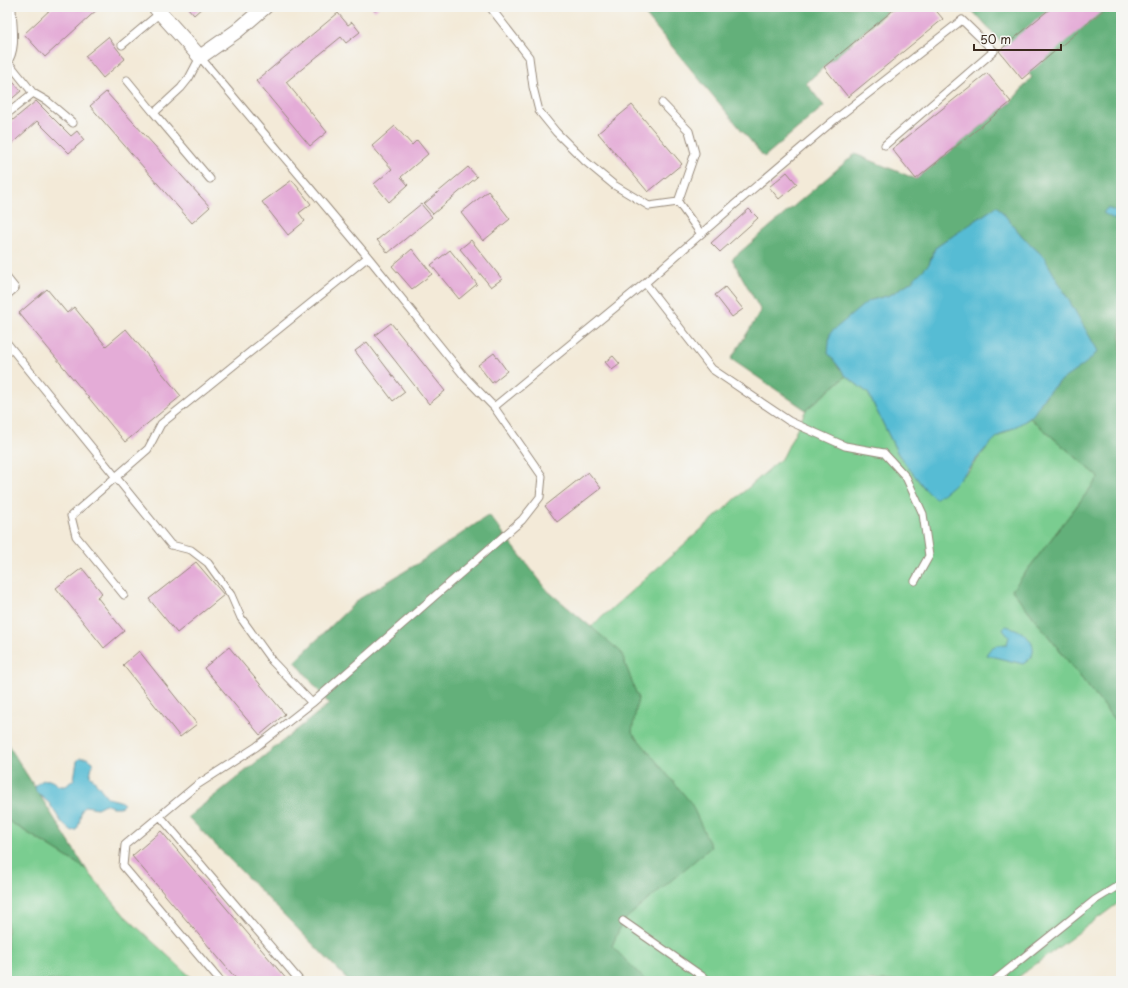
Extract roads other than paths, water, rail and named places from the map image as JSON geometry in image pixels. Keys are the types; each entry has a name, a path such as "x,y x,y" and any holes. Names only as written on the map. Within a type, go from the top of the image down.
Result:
{"street":[{"path":"158,10 200,57 238,31 266,7"}],"lane":[{"path":"12,7 14,44 8,63 33,93 47,101 73,123"},
{"path":"490,7 529,57 533,87 539,111 556,132 585,161 614,185 649,206 678,202"},
{"path":"122,45 158,10"},
{"path":"494,407 645,283 834,121 962,20 994,51 885,145"},
{"path":"154,113 181,88 189,78 200,57 465,377 494,407 542,476 540,497 522,520 312,703 256,747 198,785 125,845 123,866 220,981"},
{"path":"127,80 210,179"},
{"path":"7,114 33,93"},
{"path":"662,103 689,131 695,153 678,202"},
{"path":"678,202 701,234"},
{"path":"124,596 76,536 71,516 148,449 161,424 368,258"},
{"path":"7,278 15,288 7,295"},
{"path":"645,283 712,368 789,421 845,446 884,453 906,478 923,514 929,556 916,581"},
{"path":"7,343 116,476 171,546 191,550 208,563 231,595 241,618 272,661 312,703"},
{"path":"160,816 300,981"},
{"path":"994,981 1094,900 1121,884"},
{"path":"623,921 709,981"}],"water":[{"path":"997,206 1022,236 1044,257 1098,351 1086,363 1058,383 1044,398 1031,417 994,440 960,479 935,499 925,489 898,454 868,393 846,376 828,353 830,333 868,301 890,295 912,281 929,264 935,248"},
{"path":"1107,208 1121,213 1121,223 1103,213"},
{"path":"1005,626 1025,635 1033,646 1033,652 1030,658 1023,664 986,655 990,649 995,646 1007,644 1009,637 1003,630"},
{"path":"80,758 87,758 93,762 90,775 108,798 120,801 124,804 121,807 112,807 105,804 97,808 85,806 81,812 78,827 76,830 71,831 62,823 49,803 36,792 35,786 44,780 50,780 59,786 66,786 74,779 77,761"}]}
